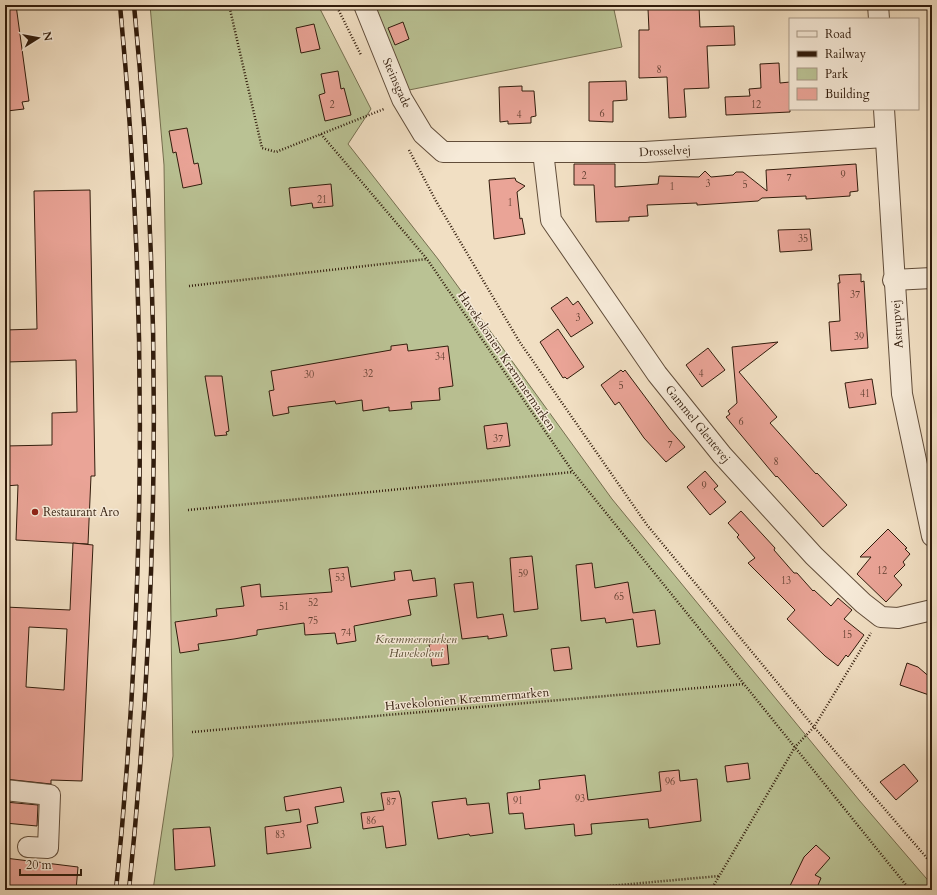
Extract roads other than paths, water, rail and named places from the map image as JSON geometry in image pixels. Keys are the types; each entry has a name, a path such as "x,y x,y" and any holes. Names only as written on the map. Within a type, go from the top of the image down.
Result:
{"street":[{"name":"Steinsgade","path":"364,5 402,99 423,134 444,152"},
{"path":"878,5 879,18"},
{"name":"Astrupvej","path":"884,110 893,280 902,394 932,536"},
{"name":"Drosselvej","path":"444,152 645,152 885,137"},
{"name":"Gammel Glentevej","path":"545,153 544,160 551,220 657,374 722,455 814,556 863,603 881,617 898,618 932,610"},
{"path":"893,280 932,278"},
{"path":"5,790 50,795 48,848 28,847"}],"railway":[{"path":"116,890 126,780 133,669 138,558 140,448 139,337 135,226 129,115 120,5"},
{"path":"129,890 147,669 154,448 150,226 134,5"}],"place":[{"name":"Restaurant Aro","path":"35,512"}],"park label":[{"name":"Kræmmermarken Havekoloni","path":"416,646"}]}
